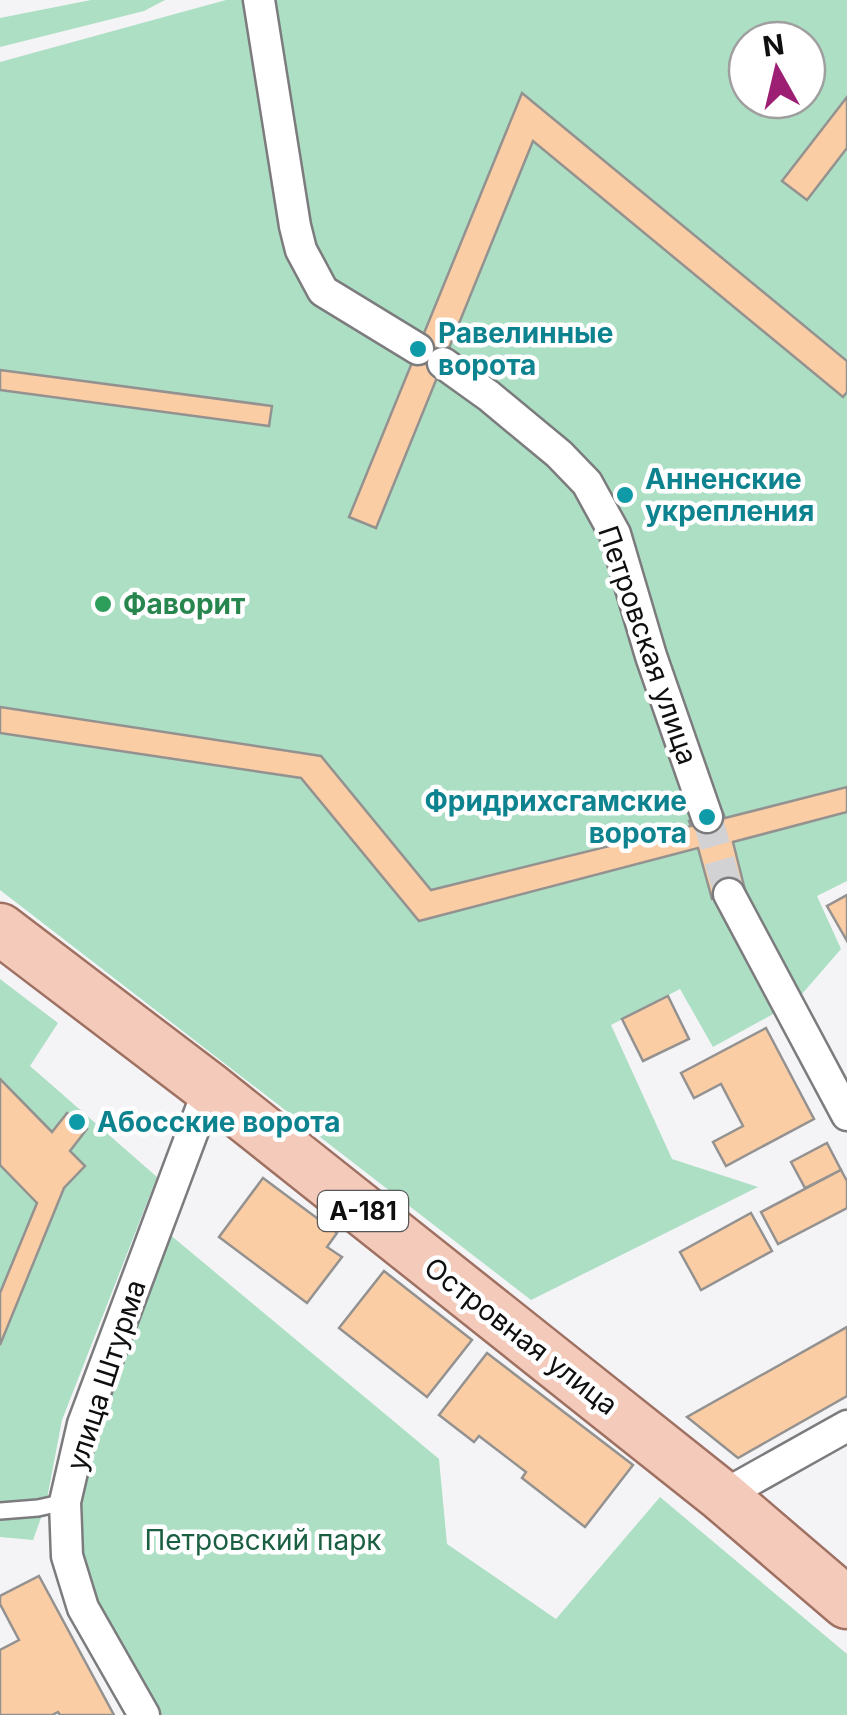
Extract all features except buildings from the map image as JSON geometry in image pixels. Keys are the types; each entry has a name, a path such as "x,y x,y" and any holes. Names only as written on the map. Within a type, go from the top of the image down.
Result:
{"main road":[{"name":"Островная улица","path":"0,929 209,1088 722,1496 844,1599"}],"street":[{"name":"Петровская улица","path":"259,0 295,226 301,250 323,292 489,396 587,483 615,534 651,656 707,817"},
{"path":"729,894 847,1115"},
{"name":"улица Штурма","path":"144,1715 83,1608 67,1556 66,1502 83,1424 209,1088"},
{"path":"722,1496 847,1426"}],"lane":[{"path":"0,1511 66,1502"}],"green space":[{"path":"91,0 165,0 144,11 0,47 0,18"},
{"path":"226,0 847,0 847,787 725,818 723,813 690,821 691,826 431,890 320,756 0,707 0,62"},
{"path":"0,733 301,778 419,921 698,848 712,899 775,1013 713,1047 680,989 611,1025 672,1159 758,1187 531,1300 0,890"},
{"path":"847,812 847,881 817,896 841,949 802,994 745,890 733,842"},
{"path":"0,979 58,1023 30,1066 157,1177 62,1420 46,1504 33,1540 0,1537"},
{"name":"Петровский парк","path":"168,1233 439,1459 447,1544 556,1619 660,1497 847,1654 847,1715 159,1715 97,1601 77,1553 77,1509 94,1425"}],"tunnel":[{"path":"707,817 729,894"}],"place":[{"name":"Равелинные ворота","path":"418,349"},
{"name":"Анненские укрепления","path":"625,495"},
{"name":"Фаворит","path":"103,604"},
{"name":"Фридрихсгамские ворота","path":"707,817"},
{"name":"Абосские ворота","path":"77,1122"}]}
